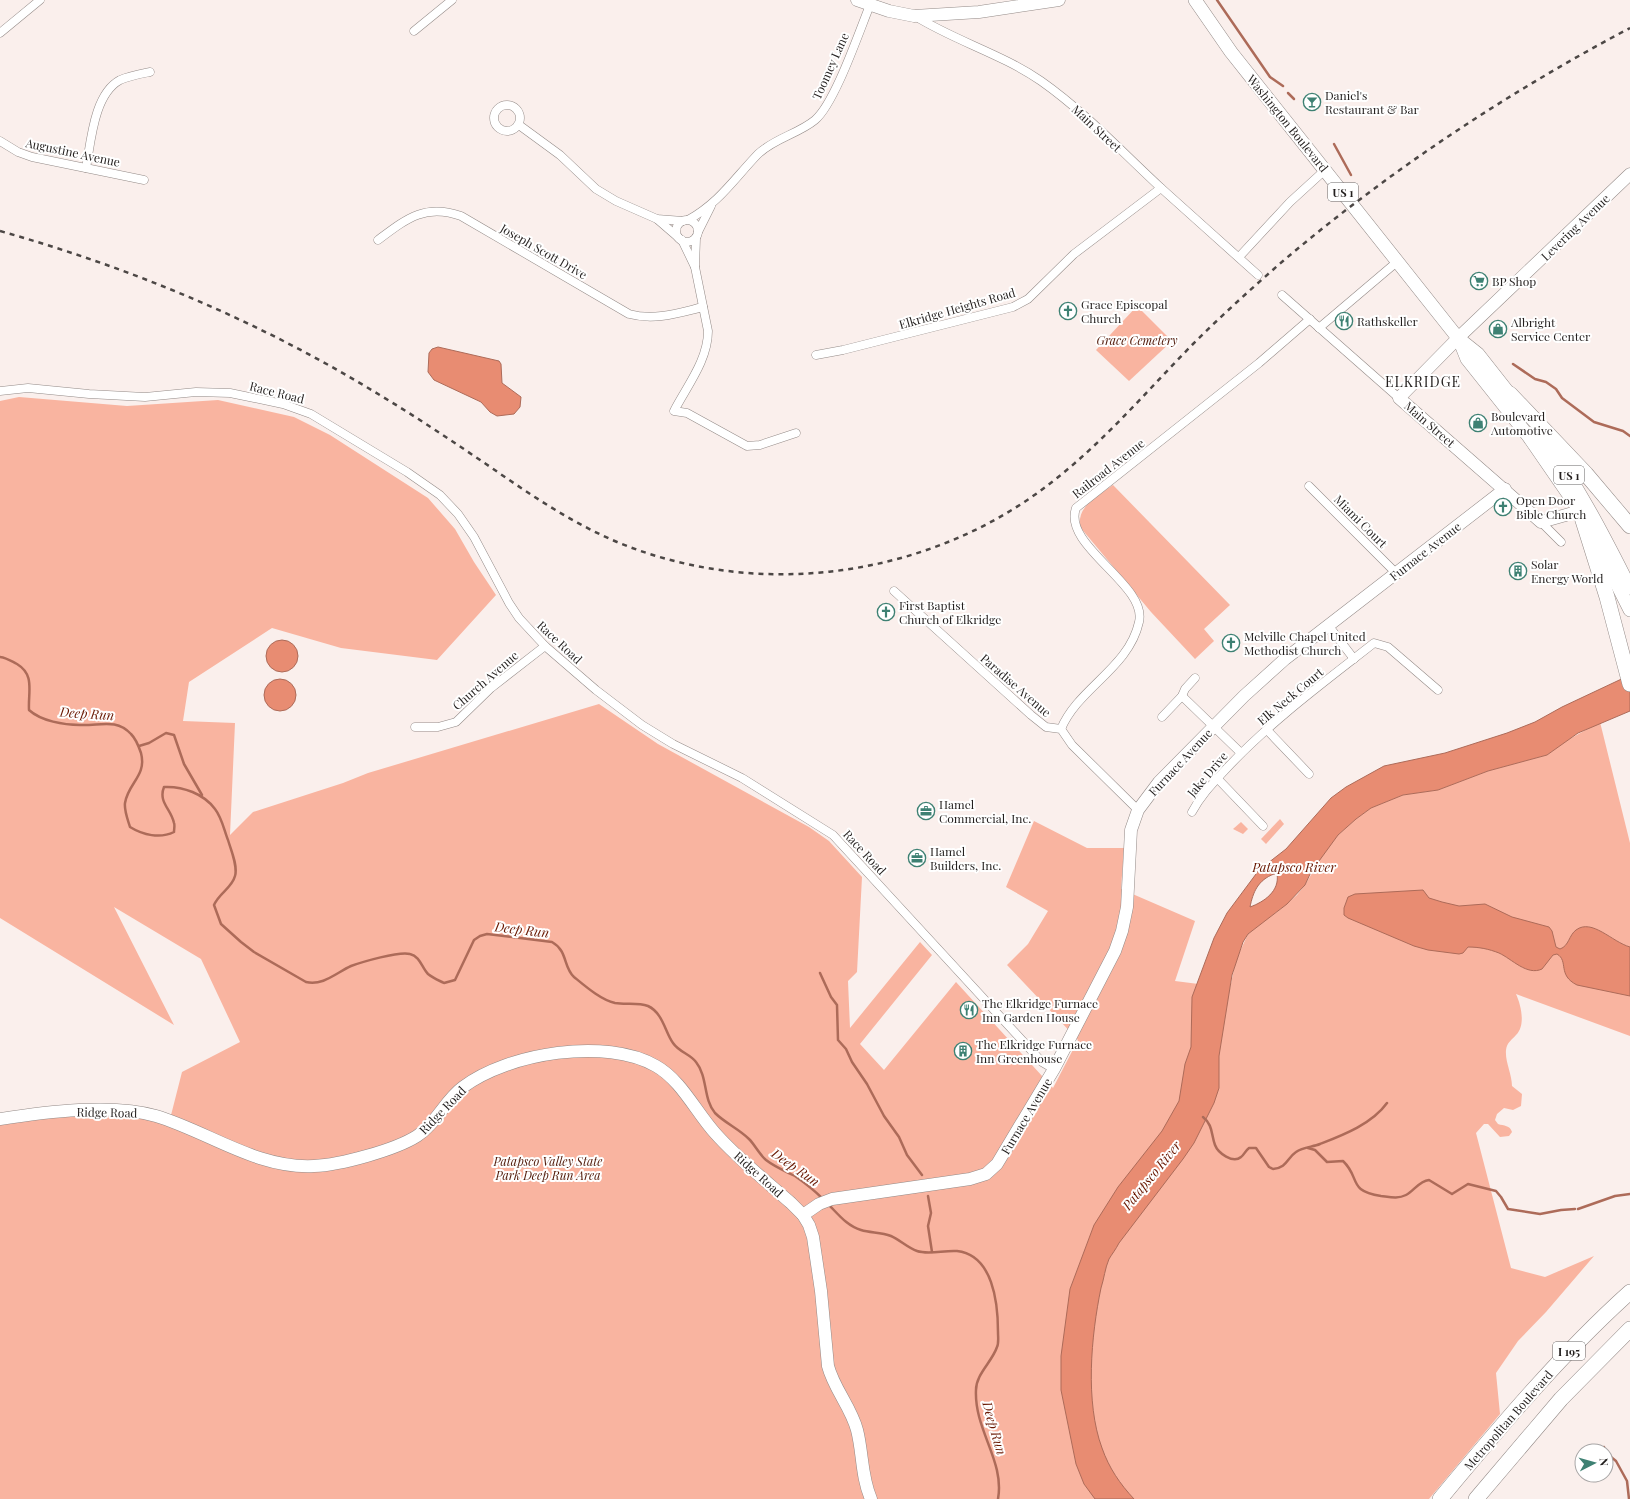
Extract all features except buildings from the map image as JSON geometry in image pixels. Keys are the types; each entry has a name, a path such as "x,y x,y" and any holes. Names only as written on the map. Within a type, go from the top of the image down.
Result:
{"highway":[{"path":"1510,394 1586,474 1630,526"},
{"path":"1580,511 1608,597 1630,684"},
{"name":"Metropolitan Boulevard","path":"1440,1499 1513,1413 1574,1346 1630,1292"},
{"name":"I 195","path":"1476,1499 1592,1366 1630,1329"}],"main road":[{"name":"Washington Boulevard","path":"1195,0 1228,47 1458,338 1478,354 1549,446 1579,492 1630,588"},
{"name":"Washington Boulevard","path":"1458,338 1467,360 1529,437 1580,511 1630,610"}],"street":[{"path":"0,33 40,0"},
{"path":"414,31 452,0"},
{"path":"857,0 870,5 914,16 979,12 1059,0"},
{"name":"Toomey Lane","path":"685,221 711,206 769,145 808,125 821,114 832,97 870,5"},
{"name":"Main Street","path":"914,16 938,30 1002,59 1039,80 1086,116 1161,188 1258,275"},
{"path":"86,168 97,113 106,93 120,80 150,72"},
{"path":"519,124 560,155 596,189 636,211 657,219 685,221 696,225 697,235 695,267 708,330 706,350 674,411 687,413 747,446 760,445 796,433"},
{"name":"Augustine Avenue","path":"0,141 18,152 32,157 144,180"},
{"path":"1239,257 1290,202 1325,170"},
{"name":"Levering Avenue","path":"1400,398 1458,338 1630,174"},
{"name":"Elkridge Heights Road","path":"816,355 920,332 1013,307 1024,302 1074,254 1161,188"},
{"name":"Toomey Lane","path":"697,235 711,206"},
{"name":"Joseph Scott Drive","path":"378,240 401,223 420,213 442,211 461,216 629,314 639,317 658,317 703,307"},
{"path":"657,219 680,239 691,242 697,235"},
{"path":"685,221 677,229 680,239 695,267"},
{"path":"1319,328 1398,261"},
{"name":"Main Street","path":"1282,295 1505,489 1561,542"},
{"name":"Railroad Avenue","path":"1061,730 1074,706 1123,656 1135,634 1140,618 1140,610 1133,597 1078,533 1073,519 1076,508 1277,349 1310,319"},
{"name":"Race Road","path":"0,391 28,388 89,394 145,397 213,391 230,393 283,404 312,414 407,472 440,495 451,506 474,537 509,604 519,618 544,646 596,690 642,725 673,744 742,778 833,835 1042,1062 1054,1069"},
{"name":"Miami Court","path":"1309,486 1396,573"},
{"name":"Furnace Avenue","path":"802,1215 819,1204 832,1199 970,1179 986,1174 997,1164 1054,1069 1110,963 1120,938 1128,895 1130,839 1138,810 1159,782 1213,726 1270,671 1505,489"},
{"path":"1541,522 1580,511"},
{"name":"Paradise Avenue","path":"894,591 1031,715 1046,727 1061,730"},
{"path":"1328,625 1354,659"},
{"name":"Elk Neck Court","path":"1241,753 1374,643 1388,647 1438,690"},
{"name":"Church Avenue","path":"414,727 438,727 456,722 491,688 544,646"},
{"path":"1162,717 1182,696 1185,689 1195,678"},
{"path":"1182,696 1241,753"},
{"path":"1061,730 1072,745 1138,810"},
{"path":"1267,730 1309,774"},
{"name":"Jake Drive","path":"1192,812 1199,798 1241,753"},
{"path":"1218,778 1263,826"},
{"name":"Ridge Road","path":"0,1119 63,1111 141,1112 169,1121 228,1147 266,1160 296,1166 326,1165 407,1141 422,1132 461,1088 471,1081 503,1066 536,1056 560,1052 620,1053 646,1061 667,1074 718,1136 802,1215"},
{"path":"802,1215 809,1225 813,1237 821,1291 826,1352 830,1371 856,1427 864,1480 871,1499"}],"green space":[{"name":"Grace Cemetery","path":"1137,306 1172,341 1129,381 1096,350"},
{"name":"Patapsco Valley State Park Deep Run Area","path":"19,397 127,406 218,400 294,417 330,435 428,498 455,529 474,562 496,595 437,660 341,648 272,628 189,682 183,721 235,723 230,835 253,812 343,783 368,773 599,704 658,744 809,827 829,841 862,877 857,972 848,981 850,1028 920,942 932,955 860,1044 884,1070 956,982 1053,1088 1078,1040 1007,965 1028,944 1048,911 1006,887 1034,821 1087,848 1124,848 1121,889 1195,921 1175,981 1230,988 1236,960 1248,934 1297,895 1305,885 1325,851 1338,835 1371,808 1403,795 1438,790 1488,771 1547,755 1566,741 1600,722 1630,843 1630,1036 1516,994 1520,1004 1522,1021 1519,1031 1507,1045 1506,1054 1512,1086 1522,1094 1521,1106 1513,1110 1504,1108 1497,1114 1495,1120 1498,1124 1510,1128 1512,1132 1509,1136 1500,1137 1488,1124 1484,1124 1476,1133 1511,1268 1545,1277 1594,1256 1546,1312 1518,1341 1496,1373 1500,1414 1429,1499 0,1499 0,1120 106,1112 169,1123 182,1072 240,1042 201,959 114,907 174,1025 0,918 0,401"},
{"path":"1113,485 1230,605 1204,629 1214,641 1195,659 1151,612 1080,527 1080,519 1085,507 1095,497"},
{"path":"1280,819 1284,824 1266,844 1261,839"},
{"path":"1241,822 1248,829 1243,834 1233,829"}],"water":[{"path":"438,347 499,361 501,364 502,383 521,397 520,407 514,414 497,416 490,412 481,402 434,380 428,372 429,353 432,349"},
{"path":"279,640 285,640 295,647 298,656 297,662 291,669 285,672 279,672 269,665 266,659 266,653 273,643"},
{"name":"Patapsco River","path":"1630,675 1630,711 1578,733 1547,755 1488,771 1438,790 1403,795 1371,808 1338,835 1311,872 1305,885 1287,904 1248,934 1243,942 1232,975 1219,1056 1219,1088 1214,1103 1194,1143 1119,1243 1109,1259 1101,1288 1092,1348 1091,1369 1093,1410 1102,1448 1108,1462 1124,1488 1134,1499 1095,1499 1084,1484 1076,1464 1061,1390 1061,1356 1070,1289 1094,1225 1118,1187 1162,1131 1179,1101 1185,1064 1191,1047 1192,997 1214,938 1227,913 1259,870 1286,849 1331,798 1346,787 1384,766 1445,753 1507,733 1535,722 1562,707","holes":["1277,874 1276,886 1270,895 1261,902 1250,907 1253,896 1260,883 1268,877"]},
{"path":"277,679 283,679 293,686 296,695 295,701 289,708 283,711 277,711 267,704 264,698 264,692 271,682"},
{"path":"1423,890 1429,898 1442,902 1459,906 1485,904 1512,917 1549,927 1552,931 1556,947 1560,949 1563,948 1576,930 1582,927 1589,927 1602,932 1630,947 1630,996 1577,985 1567,977 1562,960 1557,954 1553,955 1542,969 1536,971 1525,969 1499,953 1484,948 1468,947 1463,953 1459,954 1428,950 1414,946 1344,915 1344,908 1348,897 1355,894"}],"waterway":[{"path":"1217,0 1270,77 1283,86"},
{"path":"1288,93 1294,99"},
{"path":"1334,144 1351,175"},
{"path":"1513,364 1535,379 1546,382 1556,389 1562,398 1594,422 1623,431 1630,436"},
{"name":"Deep Run","path":"0,657 17,664 23,668 26,673 29,684 29,710 34,714 46,720 67,724 114,724 125,729 133,736 141,753 142,761 139,774 127,796 125,803 130,827 140,832 157,836 174,832 172,818 163,797 164,787 178,788 199,795 215,809 221,820 231,848 236,872 231,884 214,905 221,924 254,952 306,982 312,983 324,981 351,966 363,962 389,955 405,953 416,957 428,974 444,983 455,980 474,940 480,936 487,934 552,942 561,950 568,969 574,977 593,992 604,999 615,1003 640,1004 653,1009 660,1018 675,1046 694,1059 700,1068 709,1101 715,1113 749,1139 766,1160 776,1167 795,1176 823,1199"},
{"path":"139,746 149,743 166,733 174,735 184,764 202,795"},
{"path":"820,973 831,997 837,1005 838,1040 846,1049 884,1116 899,1137 907,1155 922,1175"},
{"path":"1203,1117 1209,1123 1215,1145 1226,1157 1238,1159 1249,1148 1256,1148 1269,1167 1273,1169 1284,1165 1293,1154 1299,1150 1338,1137 1365,1123 1387,1103"},
{"path":"1308,1148 1315,1150 1327,1162 1343,1161 1352,1173 1359,1187 1363,1191 1370,1194 1400,1197 1409,1193 1422,1182 1429,1180 1452,1194 1468,1184 1496,1191 1508,1209 1540,1214 1575,1209"},
{"path":"1578,1209 1615,1196 1630,1194"},
{"path":"928,1196 931,1213 928,1226 932,1252"},
{"name":"Deep Run","path":"828,1204 851,1226 865,1231 891,1236 917,1251 957,1251 969,1254 979,1261 986,1271 995,1295 998,1320 998,1345 981,1373 976,1390 980,1419 994,1458 997,1472 999,1485 998,1499"},
{"path":"1614,1459 1627,1481 1629,1499"}],"railway":[{"path":"0,231 50,246 149,281 197,300 292,345 338,370 396,405 566,516 617,542 673,561 730,571 788,574 846,570 902,558 957,538 1009,512 1057,478 1093,447 1214,323 1271,271 1323,228 1407,165 1450,135 1539,79 1630,28"}],"place":[{"name":"Daniel's Restaurant & Bar","path":"1312,102"},
{"name":"BP Shop","path":"1479,281"},
{"name":"Grace Episcopal Church","path":"1068,311"},
{"name":"Rathskeller","path":"1344,321"},
{"name":"Albright Service Center","path":"1498,329"},
{"name":"Boulevard Automotive","path":"1478,423"},
{"name":"Open Door Bible Church","path":"1503,507"},
{"name":"Solar Energy World","path":"1518,571"},
{"name":"First Baptist Church of Elkridge","path":"886,612"},
{"name":"Melville Chapel United Methodist Church","path":"1231,643"},
{"name":"Hamel Commercial, Inc.","path":"926,811"},
{"name":"Hamel Builders, Inc.","path":"917,858"},
{"name":"The Elkridge Furnace Inn Garden House","path":"969,1010"},
{"name":"The Elkridge Furnace Inn Greenhouse","path":"963,1051"}],"district":[{"name":"ELKRIDGE","path":"1423,381"}]}
